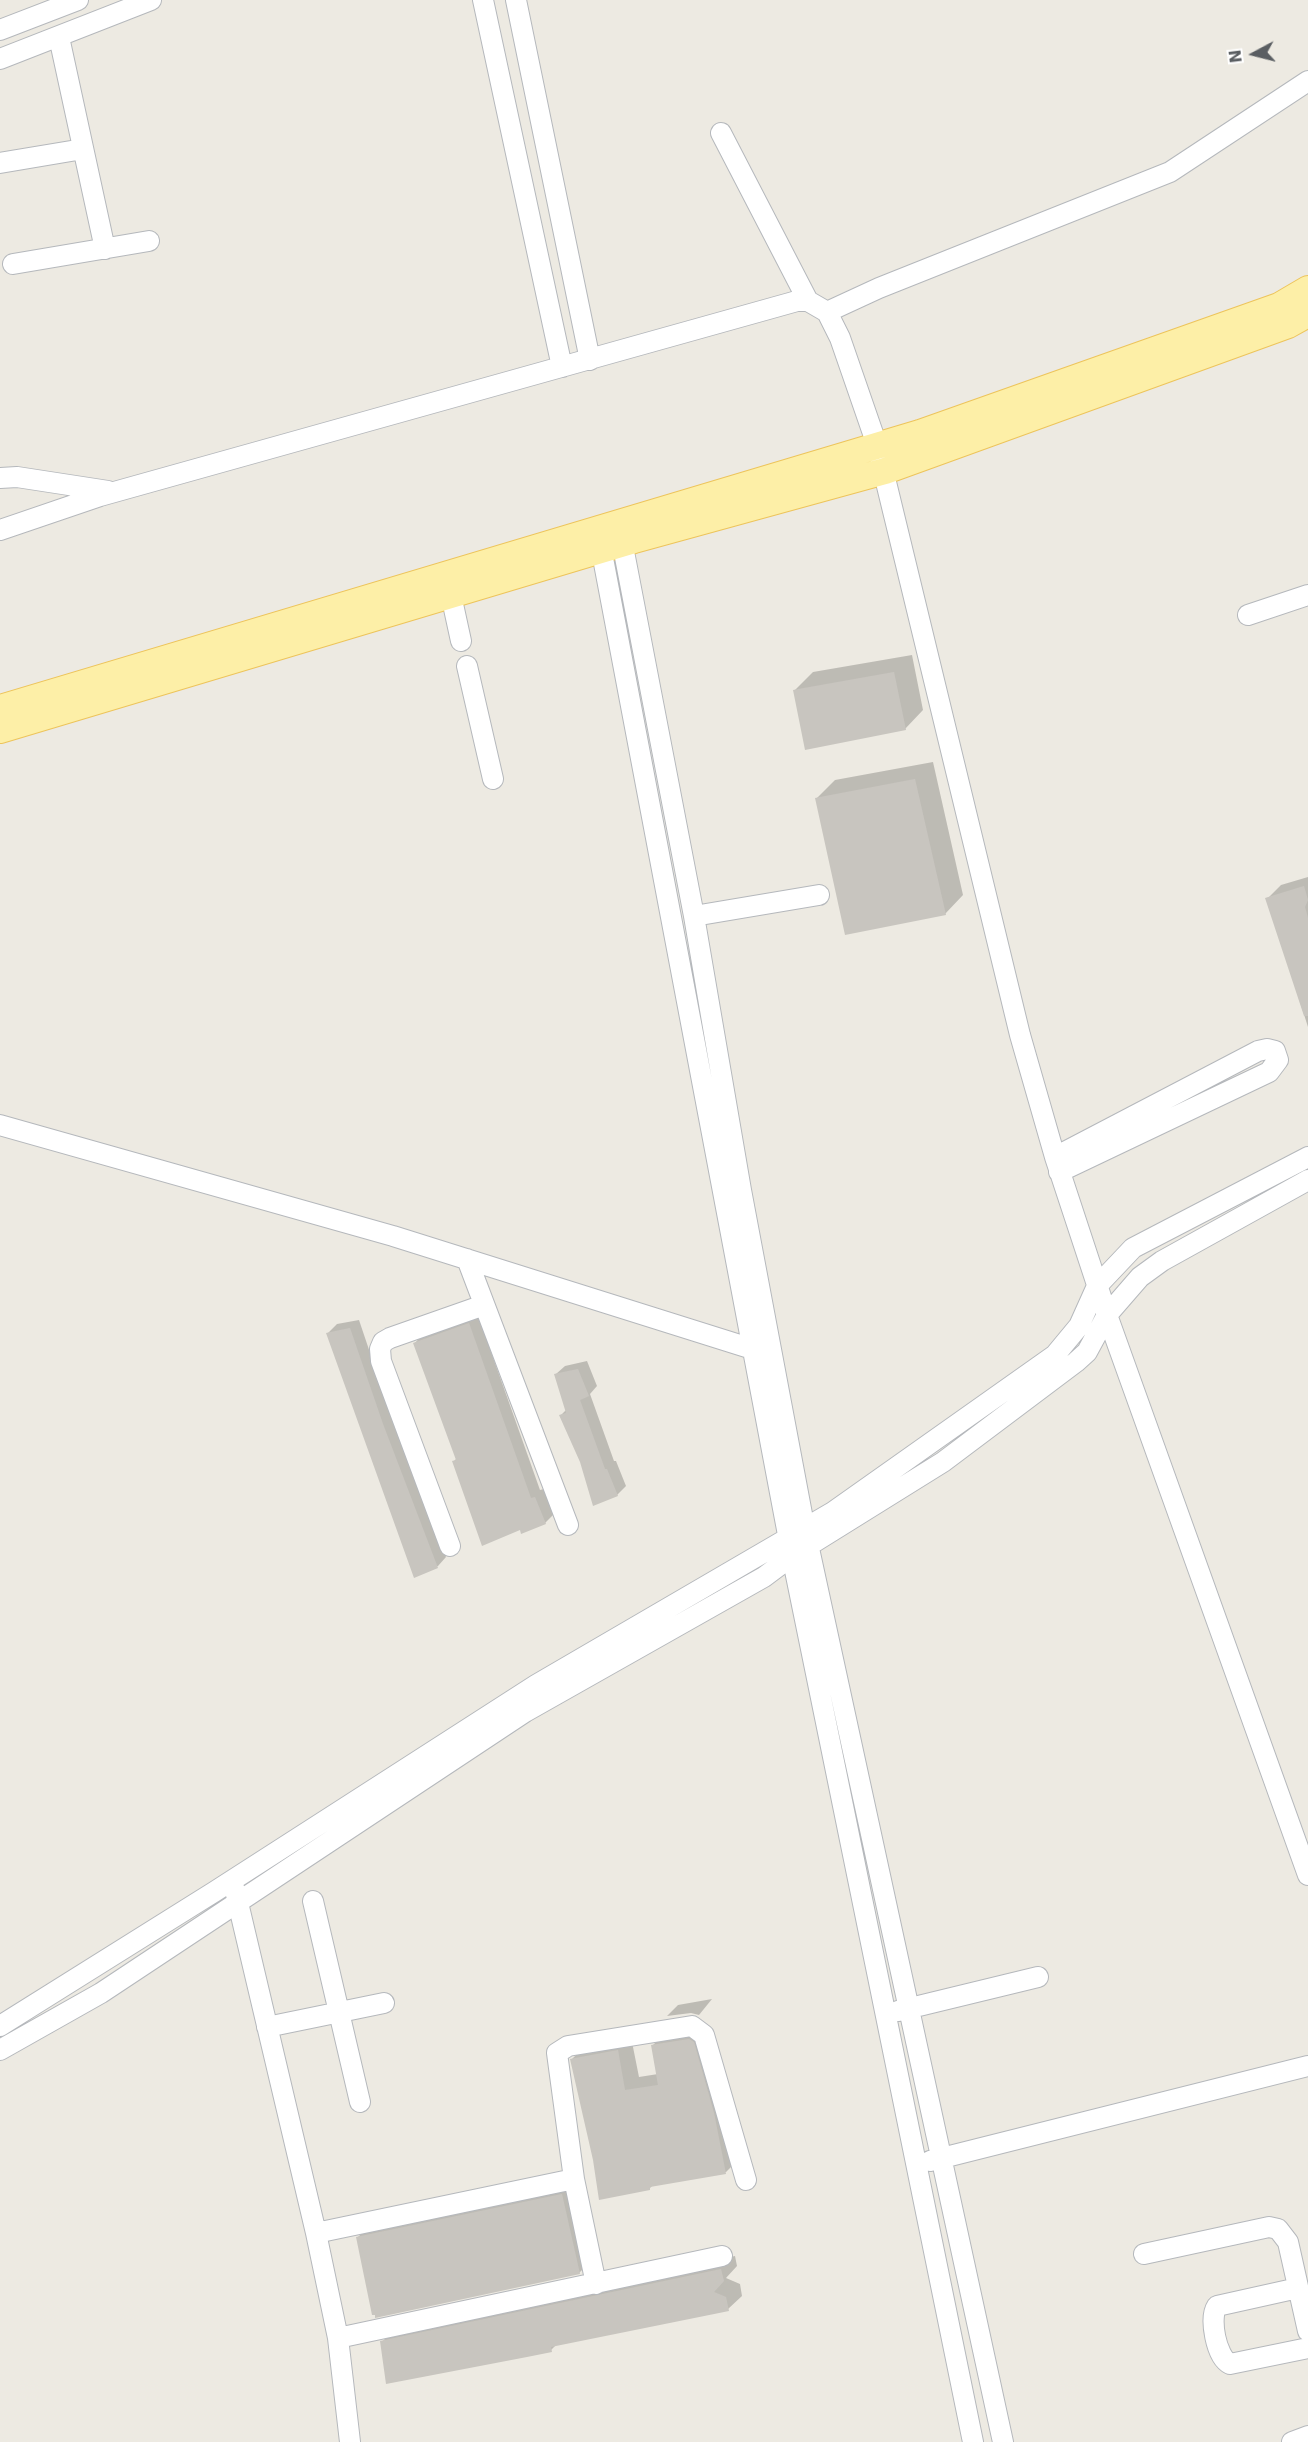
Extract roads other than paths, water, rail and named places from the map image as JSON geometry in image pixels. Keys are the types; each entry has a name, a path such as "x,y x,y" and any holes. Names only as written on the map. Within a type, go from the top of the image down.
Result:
{"main road":[{"path":"0,730 451,595 610,536 920,433 1279,306 1308,290"},
{"path":"0,708 610,536 885,471 1288,325 1308,314"}],"street":[{"path":"0,30 78,0"},
{"path":"0,59 151,0"},
{"path":"483,0 562,368"},
{"path":"516,0 590,360"},
{"path":"59,37 105,249"},
{"path":"827,312 879,288 1170,172 1308,81"},
{"path":"721,133 808,301"},
{"path":"0,163 83,149"},
{"path":"13,264 148,241"},
{"path":"0,530 117,493 797,301 808,301 827,312 840,338 885,471 1020,1035 1057,1165 1107,1315 1308,1875"},
{"path":"0,478 17,477 117,493"},
{"path":"610,536 694,916 741,1190 773,1356 798,1542 885,2013 973,2442"},
{"path":"610,536 753,1350 910,2008 1003,2442"},
{"path":"451,595 461,641"},
{"path":"1248,615 1308,595"},
{"path":"467,666 493,779"},
{"path":"694,916 819,895"},
{"path":"1267,1049 1275,1052 1278,1060 1269,1072 1057,1165 1258,1051 1267,1049"},
{"path":"0,1125 467,1259 773,1356"},
{"path":"0,2050 101,1993 525,1712 764,1577 798,1542 1055,1355 1078,1326 1097,1286 1125,1255 1146,1239 1308,1157"},
{"path":"0,2026 536,1685 943,1462 1087,1352 1107,1315 1140,1277 1162,1261 1308,1180"},
{"path":"467,1259 568,1525"},
{"path":"450,1546 381,1361 380,1349 383,1342 390,1338 484,1305"},
{"path":"233,1879 316,2233 338,2338 350,2442"},
{"path":"314,1900 360,2102"},
{"path":"885,2013 1038,1977"},
{"path":"267,2028 384,2003"},
{"path":"596,2284 574,2179 557,2053 568,2046 692,2026 704,2035 746,2180"},
{"path":"916,2165 1308,2066"},
{"path":"316,2233 574,2179"},
{"path":"1144,2254 1269,2227 1278,2229 1288,2242 1308,2331"},
{"path":"338,2338 722,2256"},
{"path":"1298,2288 1217,2306 1212,2320 1221,2353 1225,2362 1230,2364 1308,2348"},
{"path":"1292,2442 1308,2436"}]}
